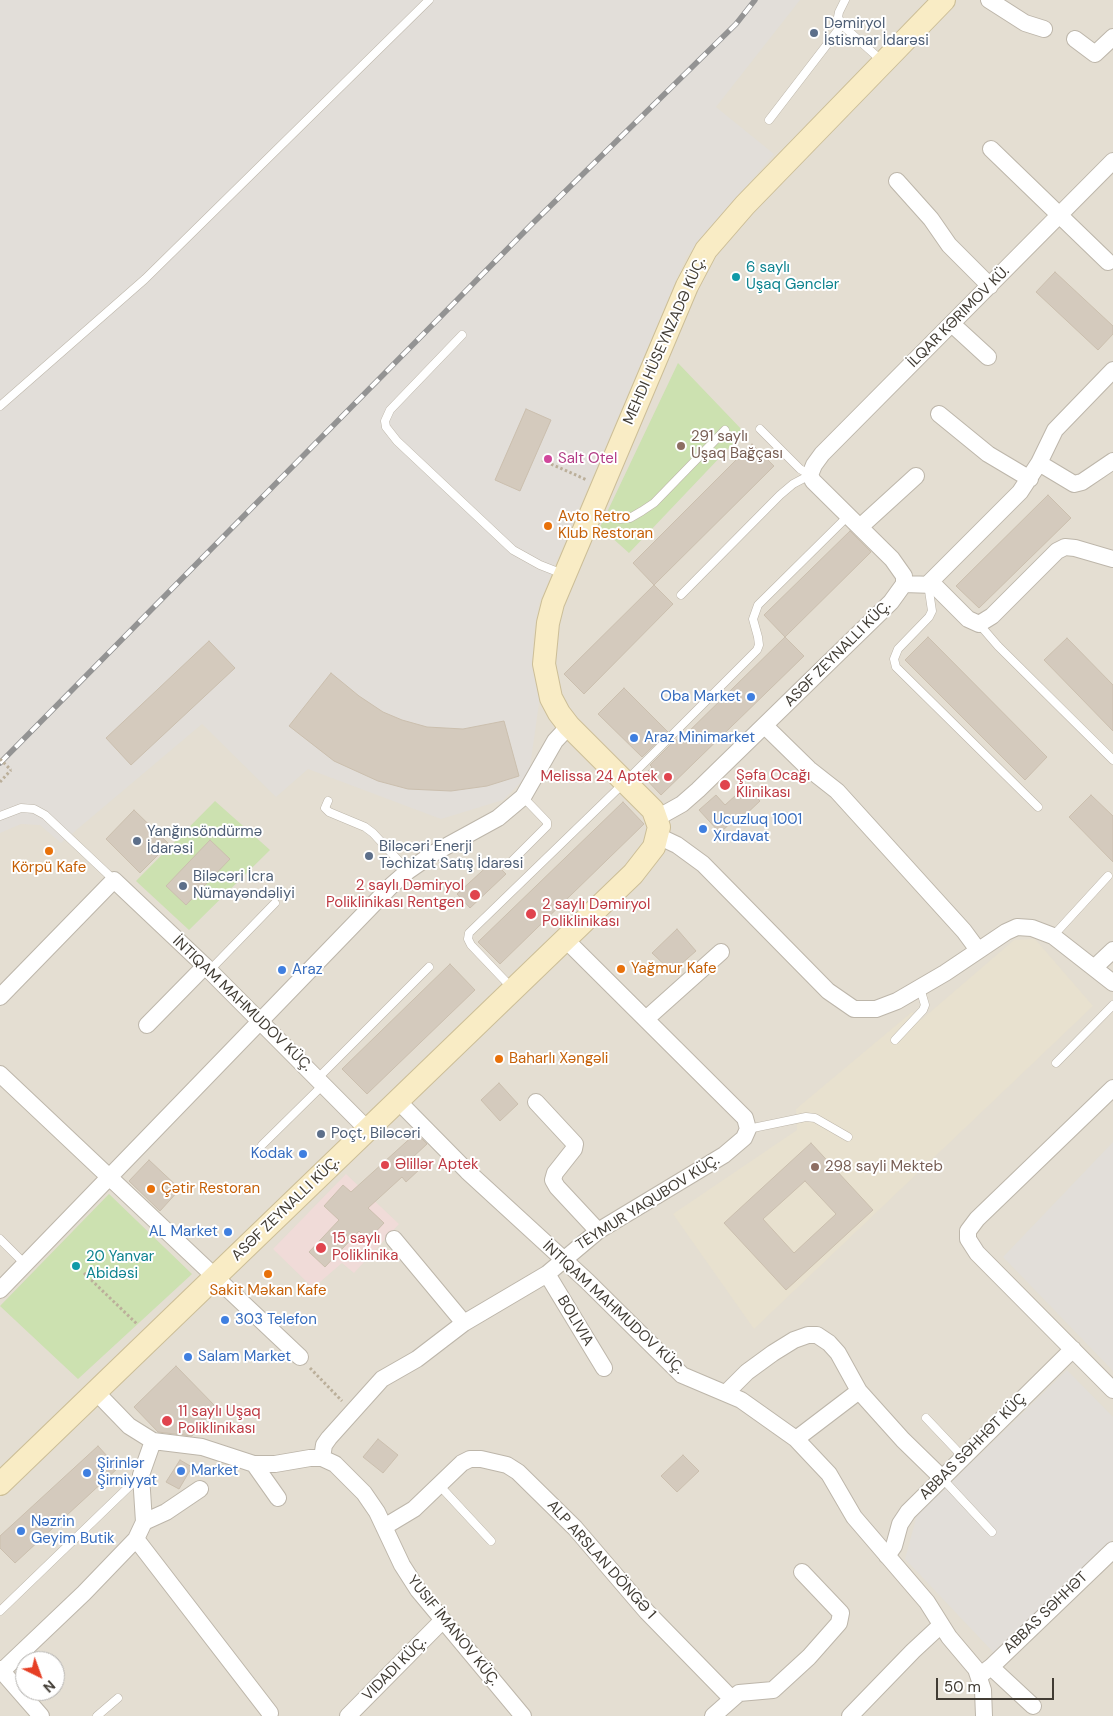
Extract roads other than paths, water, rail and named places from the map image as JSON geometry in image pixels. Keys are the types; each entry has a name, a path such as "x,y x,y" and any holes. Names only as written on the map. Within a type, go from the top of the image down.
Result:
{"main road":[{"name":"MEHDI HÜSEYNZADƏ KÜÇ.","path":"658,827 646,801 569,726 551,698 544,664 548,623 564,575 686,286 706,250 745,205 944,0"},
{"path":"0,1484 633,874 654,847 658,827"}],"street":[{"path":"989,0 1025,23 1044,30"},
{"path":"1075,39 1095,54 1113,37"},
{"path":"991,148 1108,262"},
{"name":"İLQAR KƏRIMOV KÜ.","path":"810,475 822,454 1061,216 1113,161"},
{"path":"897,181 950,244 990,286"},
{"path":"952,324 988,357"},
{"path":"928,584 1020,492 1030,479 1055,430 1113,370"},
{"path":"939,414 988,454 1030,479"},
{"path":"1039,463 1074,484 1082,482 1113,460"},
{"path":"810,475 819,489 896,563 904,576 904,584 891,602 765,726 658,827 703,864 828,991 847,1006 860,1010 876,1009 898,1001 1006,932 1017,927 1032,928 1053,936 1113,983"},
{"path":"854,522 916,476"},
{"path":"904,584 928,584 942,590 968,619 979,624 992,616 1057,551 1065,547 1113,559"},
{"path":"0,1290 408,871 434,853 498,818 523,797 555,741 569,726"},
{"path":"765,726 809,769 837,791 964,931 978,950"},
{"path":"0,998 114,880"},
{"name":"İNTIQAM MAHMUDOV KÜÇ.","path":"114,880 208,968 368,1130"},
{"path":"565,939 736,1108 745,1118 748,1129"},
{"path":"1095,968 1113,950"},
{"path":"646,1020 721,952"},
{"path":"147,1025 208,968"},
{"path":"0,1074 300,1357"},
{"path":"1113,1088 977,1219 968,1231 968,1240 977,1253 1113,1390"},
{"name":"İNTIQAM MAHMUDOV KÜÇ.","path":"398,1101 467,1170 682,1375 727,1392 782,1427 796,1439 829,1474 854,1517 927,1602 941,1625 985,1671 984,1716"},
{"path":"536,1102 575,1144 574,1149 553,1180 557,1187 598,1231"},
{"name":"TEYMUR YAQUBOV KÜÇ.","path":"322,1458 324,1445 329,1438 351,1411 382,1379 416,1359 464,1323 547,1274 598,1231 724,1155 744,1138 748,1129"},
{"path":"394,1239 464,1323"},
{"name":"BOLIVIA","path":"547,1274 604,1368"},
{"path":"727,1392 747,1372 773,1353 808,1335 817,1335 829,1342 838,1353 859,1392 903,1440 941,1477"},
{"name":"ABBAS SƏHHƏT KÜÇ","path":"887,1556 894,1546 900,1524 908,1512 962,1456 1073,1348"},
{"path":"96,1392 129,1426 153,1441 202,1447 254,1464 275,1464 310,1458 322,1458"},
{"path":"796,1439 859,1392"},
{"path":"41,1716 1,1671 84,1593 136,1539 144,1522 142,1475 153,1441"},
{"name":"YUSIF İMANOV KÜÇ.","path":"322,1458 347,1473 364,1493 384,1527 408,1576 442,1622 515,1713"},
{"name":"ALP ARSLAN DÖNGƏ 1","path":"384,1527 414,1509 462,1463 470,1459 481,1459 507,1465 518,1472 575,1528 647,1612 724,1709"},
{"path":"254,1464 278,1498"},
{"path":"144,1522 166,1512 200,1489"},
{"path":"136,1539 270,1713"},
{"name":"ABBAS SƏHHƏT","path":"985,1671 1110,1559"},
{"path":"724,1709 745,1692 773,1690 809,1657 839,1623 841,1613 802,1572"},
{"name":"VIDADI KÜÇ.","path":"348,1716 442,1622"},
{"path":"850,1716 912,1651 941,1625"},
{"path":"985,1671 1033,1706"}],"lane":[{"path":"0,406 145,279 429,0"},
{"path":"845,0 838,17 842,25 884,62"},
{"path":"768,120 842,25"},
{"path":"462,335 390,410 385,421 386,427 397,441 514,550 534,562 564,575"},
{"path":"760,429 800,469 810,475"},
{"path":"591,511 620,519 630,518 642,511 654,503 724,430"},
{"path":"681,595 780,495 793,484 810,475"},
{"path":"513,990 471,945 468,939 469,933 626,781 756,650 759,645 753,618 758,605 854,522"},
{"path":"928,584 932,611 929,617 898,649 894,659 896,667 1038,807"},
{"path":"979,624 998,646 1113,760"},
{"path":"512,861 547,826 547,822 523,797"},
{"path":"328,801 325,808 329,812 365,827 373,833 408,871"},
{"path":"0,816 22,808 34,809 45,815 114,880"},
{"path":"1053,936 1108,876"},
{"path":"208,968 275,903"},
{"path":"262,1145 429,967"},
{"path":"895,1040 923,1010 925,1005 920,988"},
{"path":"1056,1063 1113,1005"},
{"path":"748,1129 806,1117 815,1118 848,1137"},
{"path":"0,1239 25,1264"},
{"path":"926,1418 962,1456"},
{"path":"0,1611 142,1475"},
{"path":"941,1477 992,1532"},
{"path":"438,1485 491,1541"},
{"path":"97,1716 118,1698"}],"railway":[{"path":"0,763 533,223 736,24 755,0"}],"place":[{"name":"Dəmiryol İstismar İdarəsi","path":"814,33"},
{"name":"6 saylı Uşaq Gənclər","path":"736,277"},
{"name":"291 saylı Uşaq Bağçası","path":"681,446"},
{"name":"Salt Otel","path":"548,459"},
{"name":"Avto Retro Klub Restoran","path":"548,526"},
{"name":"Oba Market","path":"751,697"},
{"name":"Araz Minimarket","path":"634,738"},
{"name":"Melissa 24 Aptek","path":"668,777"},
{"name":"Şəfa Ocağı Klinikası","path":"725,785"},
{"name":"Ucuzluq 1001 Xırdavat","path":"703,829"},
{"name":"Yanğınsöndürmə İdarəsi","path":"137,841"},
{"name":"Körpü Kafe","path":"49,851"},
{"name":"Biləcəri Enerji Təchizat Satış İdarəsi","path":"369,856"},
{"name":"Biləcəri İcra Nümayəndəliyi","path":"183,886"},
{"name":"2 saylı Dəmiryol Poliklinikası Rentgen","path":"475,895"},
{"name":"2 saylı Dəmiryol Poliklinikası","path":"531,914"},
{"name":"Yağmur Kafe","path":"621,969"},
{"name":"Araz","path":"282,970"},
{"name":"Baharlı Xəngəli","path":"499,1059"},
{"name":"Poçt, Biləcəri","path":"321,1134"},
{"name":"Kodak","path":"303,1154"},
{"name":"Əlillər Aptek","path":"385,1165"},
{"name":"298 sayli Mekteb","path":"815,1167"},
{"name":"Çətir Restoran","path":"151,1189"},
{"name":"AL Market","path":"228,1232"},
{"name":"15 saylı Poliklinika","path":"321,1248"},
{"name":"20 Yanvar Abidəsi","path":"76,1266"},
{"name":"Sakit Məkan Kafe","path":"268,1274"},
{"name":"303 Telefon","path":"225,1320"},
{"name":"Salam Market","path":"188,1357"},
{"name":"11 saylı Uşaq Poliklinikası","path":"167,1421"},
{"name":"Market","path":"181,1471"},
{"name":"Şirinlər Şirniyyat","path":"87,1473"},
{"name":"Nəzrin Geyim Butik","path":"21,1531"}]}
